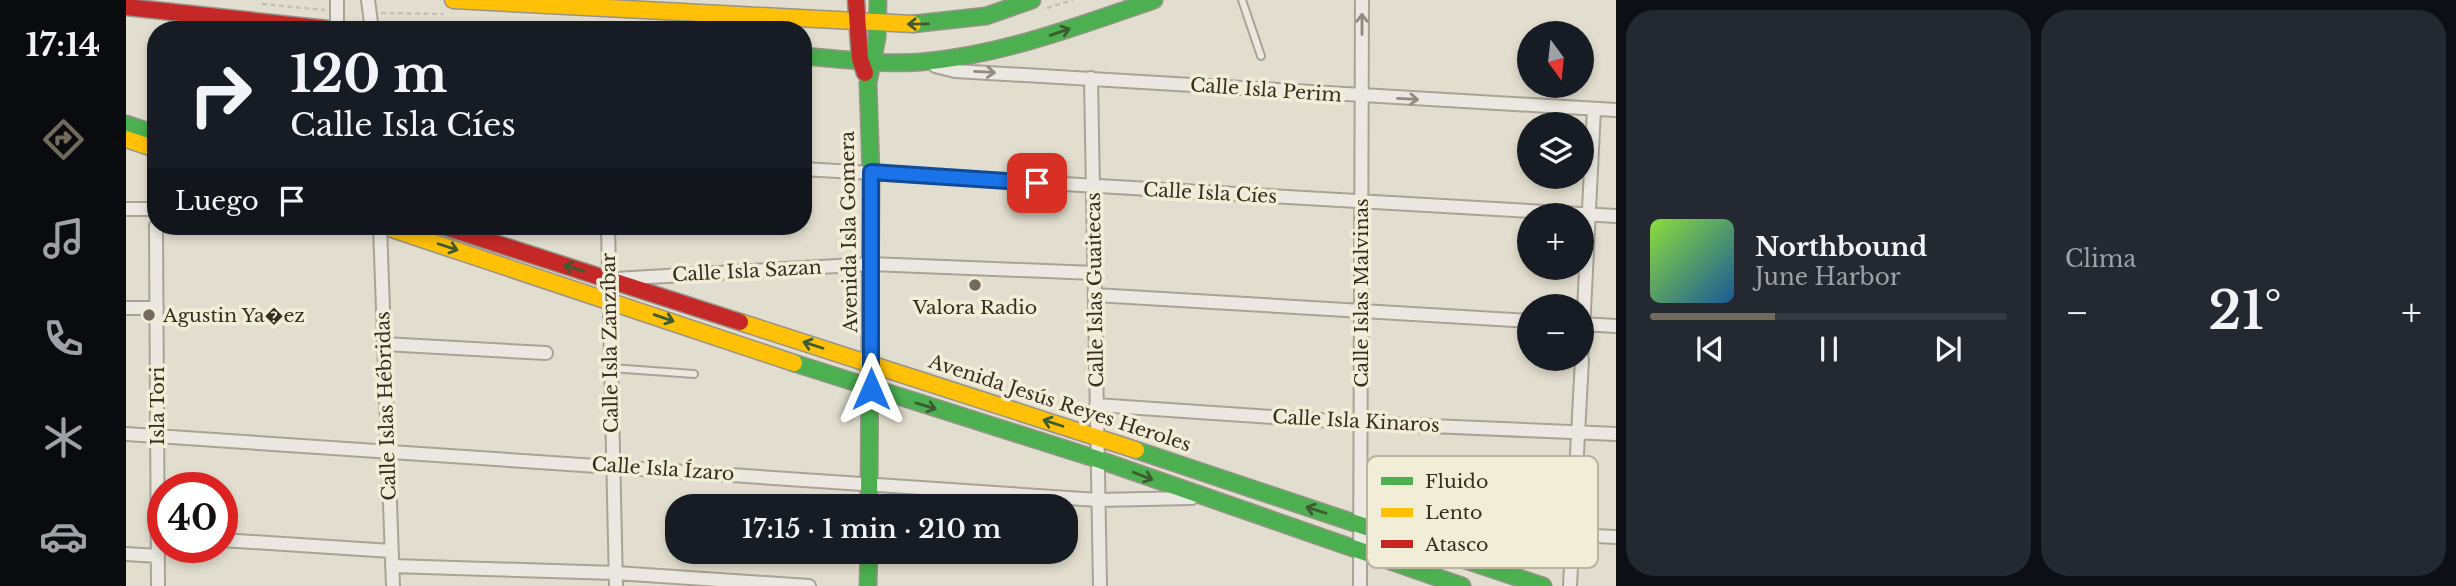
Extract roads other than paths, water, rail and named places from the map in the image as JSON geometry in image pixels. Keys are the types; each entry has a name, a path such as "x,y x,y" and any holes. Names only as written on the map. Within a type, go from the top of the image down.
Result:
{"street":[{"path":"337,0 337,21"},
{"path":"368,0 371,21"},
{"path":"453,0 598,4 923,25 983,8 1032,0"},
{"name":"Avenida Isla Gomera","path":"856,0 856,22 867,60 871,172 870,494"},
{"name":"Avenida Isla Gomera","path":"867,60 878,23 878,0"},
{"path":"812,56 918,62 971,56 1024,44 1154,0"},
{"name":"Calle Islas Malvinas","path":"1360,586 1362,0"},
{"path":"126,8 251,21"},
{"name":"Calle Isla Perim","path":"918,62 955,71 1616,110"},
{"name":"Calle Islas Guaitecas","path":"1091,78 1100,586"},
{"path":"1590,203 1594,109"},
{"path":"126,124 147,131"},
{"path":"126,139 147,146"},
{"name":"Calle Isla Cíes","path":"812,169 1517,211"},
{"path":"126,209 147,209"},
{"name":"Calle Isla Cíes","path":"1594,215 1616,216"},
{"name":"Isla Tori","path":"156,235 159,472"},
{"name":"Calle Islas Hébridas","path":"382,235 393,586"},
{"path":"410,235 609,299 871,389 1097,459 1367,554"},
{"name":"Avenida Jesús Reyes Heroles","path":"470,235 1367,526"},
{"name":"Calle Isla Zanzíbar","path":"608,235 616,579"},
{"name":"Calle Isla Sazan","path":"609,279 871,264 1094,273"},
{"path":"1094,295 1517,320"},
{"path":"126,308 157,308"},
{"path":"1594,325 1616,326"},
{"path":"384,344 546,353"},
{"path":"1577,456 1581,371"},
{"name":"Calle Isla Kinaros","path":"1096,405 1361,423 1616,433"},
{"name":"Calle Isla Ízaro","path":"126,434 1098,500 1199,497"},
{"path":"1360,524 1367,524"},
{"path":"1598,536 1616,537"},
{"path":"238,541 391,551"},
{"path":"126,554 147,555"},
{"name":"Isla Tori","path":"158,563 158,586"},
{"path":"868,586 869,564"},
{"path":"392,565 616,579 809,586"},
{"path":"1408,568 1462,586"},
{"name":"Avenida Jesús Reyes Heroles","path":"1490,568 1543,586"},
{"path":"1570,586 1571,568"}],"lane":[{"path":"1242,0 1261,56"},
{"path":"611,368 694,374"}],"place":[{"name":"Valora Radio","path":"975,285"},
{"name":"Agustin Ya�ez","path":"149,315"}]}
